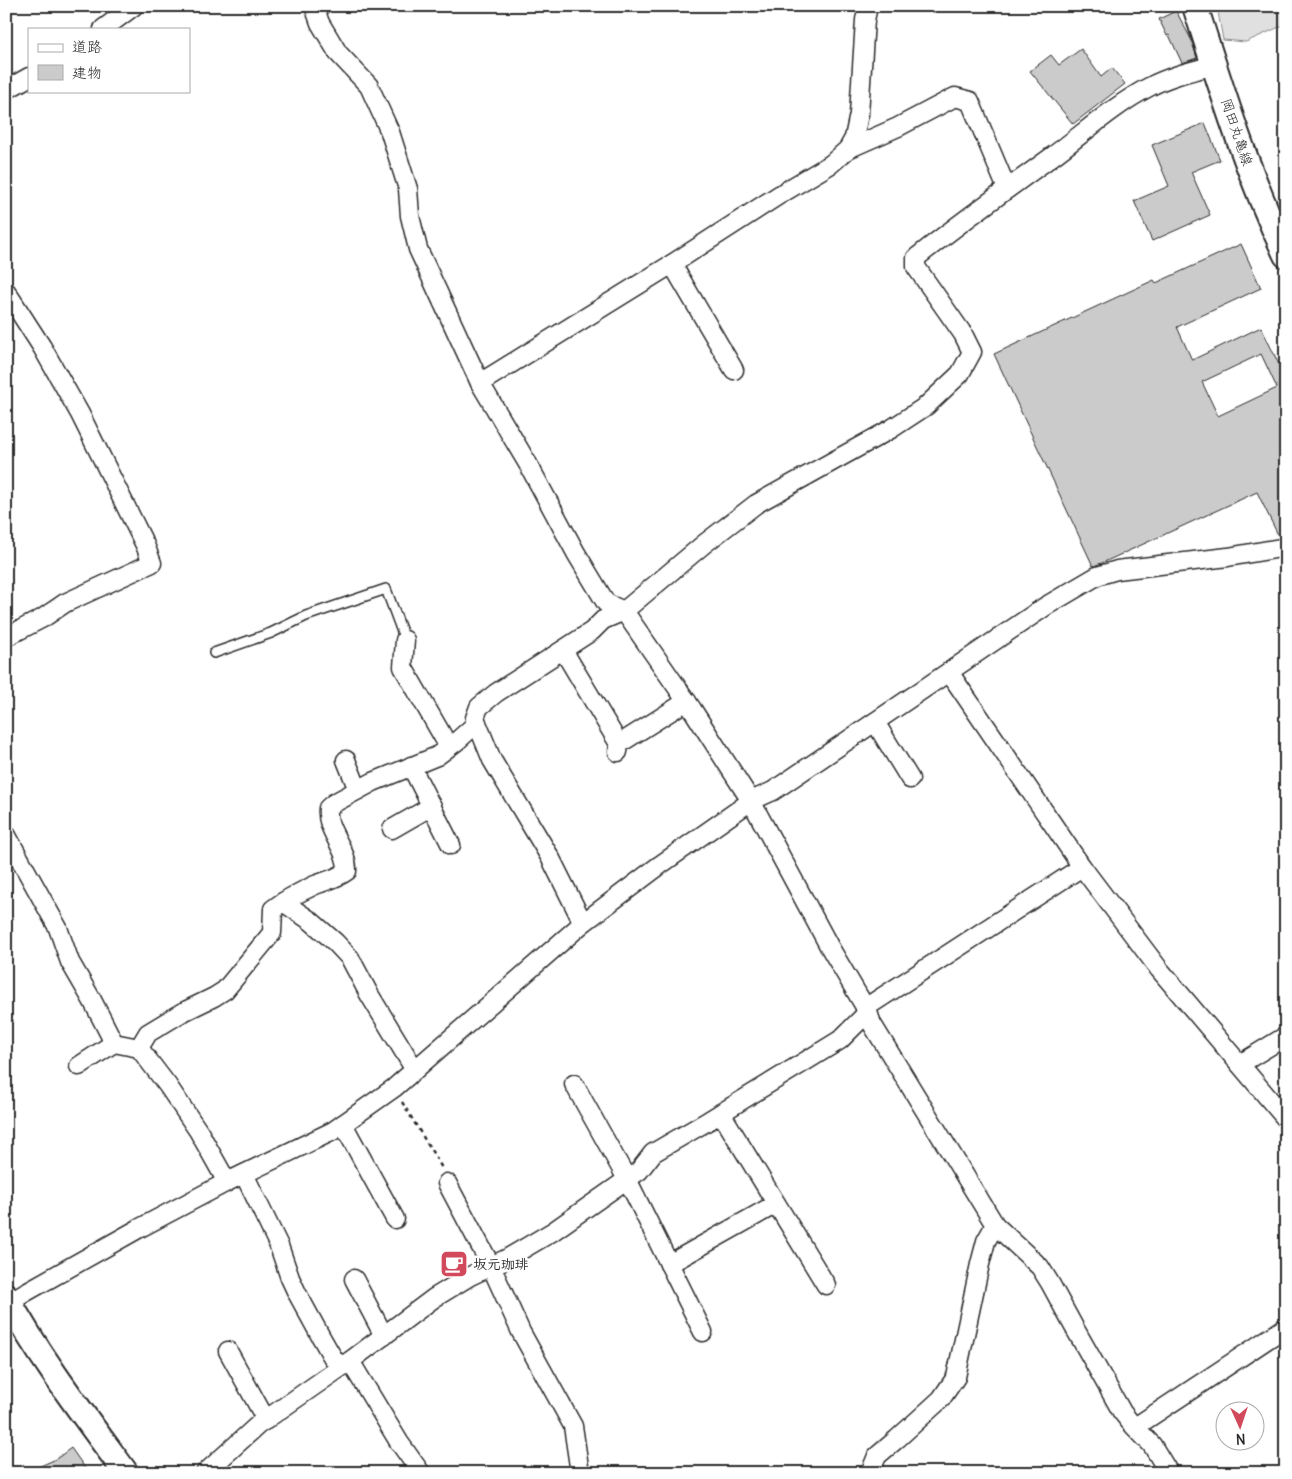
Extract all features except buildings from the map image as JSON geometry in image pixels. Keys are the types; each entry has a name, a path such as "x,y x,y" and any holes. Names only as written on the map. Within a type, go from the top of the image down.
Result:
{"main road":[{"name":"岡田丸亀線","path":"1195,6 1251,174 1268,218 1286,256"},
{"path":"8,1301 94,1430 126,1473"}],"street":[{"path":"103,28 134,6"},
{"path":"314,6 320,23 338,53 369,86 387,124 408,189 410,216 418,248 480,383 528,464 576,553 606,603 624,611 687,701 751,801 872,1024 996,1225 1040,1267 1122,1412 1152,1445 1169,1473"},
{"path":"848,149 854,138 859,114 865,20 868,6"},
{"path":"583,922 550,857 492,760 475,718 479,706 592,631 603,620 624,611 704,544 756,504 890,429 926,406 960,374 972,352 963,334 916,267 916,258 950,230 1121,104 1150,87 1180,74 1214,66"},
{"path":"6,90 28,77"},
{"path":"480,383 672,264 779,194 831,164 848,149 898,127 955,97 970,101 1007,189"},
{"path":"672,264 734,370"},
{"path":"6,291 42,347 80,414 152,562 65,603 43,618 6,637"},
{"path":"8,1301 227,1182 333,1131 394,1088 583,922 660,865 751,801 773,791 1046,606 1097,576 1117,570 1286,547"},
{"path":"405,640 403,667 448,747"},
{"path":"563,650 618,748 687,701"},
{"path":"949,672 1082,867 1159,969 1286,1119"},
{"path":"876,722 910,779"},
{"path":"139,1048 148,1033 225,990 272,933 273,910 283,902 315,885 343,875 348,871 348,861 327,816 328,808 334,802 437,756 457,742 477,723"},
{"path":"346,760 358,790"},
{"path":"411,766 451,844"},
{"path":"392,829 432,806"},
{"path":"6,834 58,928 70,962 114,1043"},
{"path":"205,1473 266,1420 346,1364 434,1298 470,1276 506,1260 552,1232 639,1171 653,1153 840,1040 866,1010 1082,867"},
{"path":"283,902 335,942 350,958 369,994 415,1070"},
{"path":"1240,1064 1286,1036"},
{"path":"79,1066 114,1043 139,1048 199,1132 227,1182"},
{"path":"574,1084 626,1179 703,1332"},
{"path":"721,1113 826,1285"},
{"path":"343,1124 395,1220"},
{"path":"244,1174 279,1246 297,1293 333,1358 346,1364 421,1473"},
{"path":"447,1184 491,1266 521,1332 573,1426 580,1473"},
{"path":"669,1264 776,1204"},
{"path":"870,1473 877,1456 941,1399 956,1377 986,1241 996,1225"},
{"path":"354,1279 384,1336"},
{"path":"1135,1427 1286,1327"},
{"path":"228,1351 266,1420"}],"lane":[{"path":"214,653 271,633 306,616 386,589 405,640"}],"path":[{"path":"394,1088 446,1175 447,1184"}],"shaded area":[{"path":"1217,6 1286,6 1286,24 1246,42 1223,40"}],"place":[{"name":"坂元珈琲","path":"454,1264"}]}
